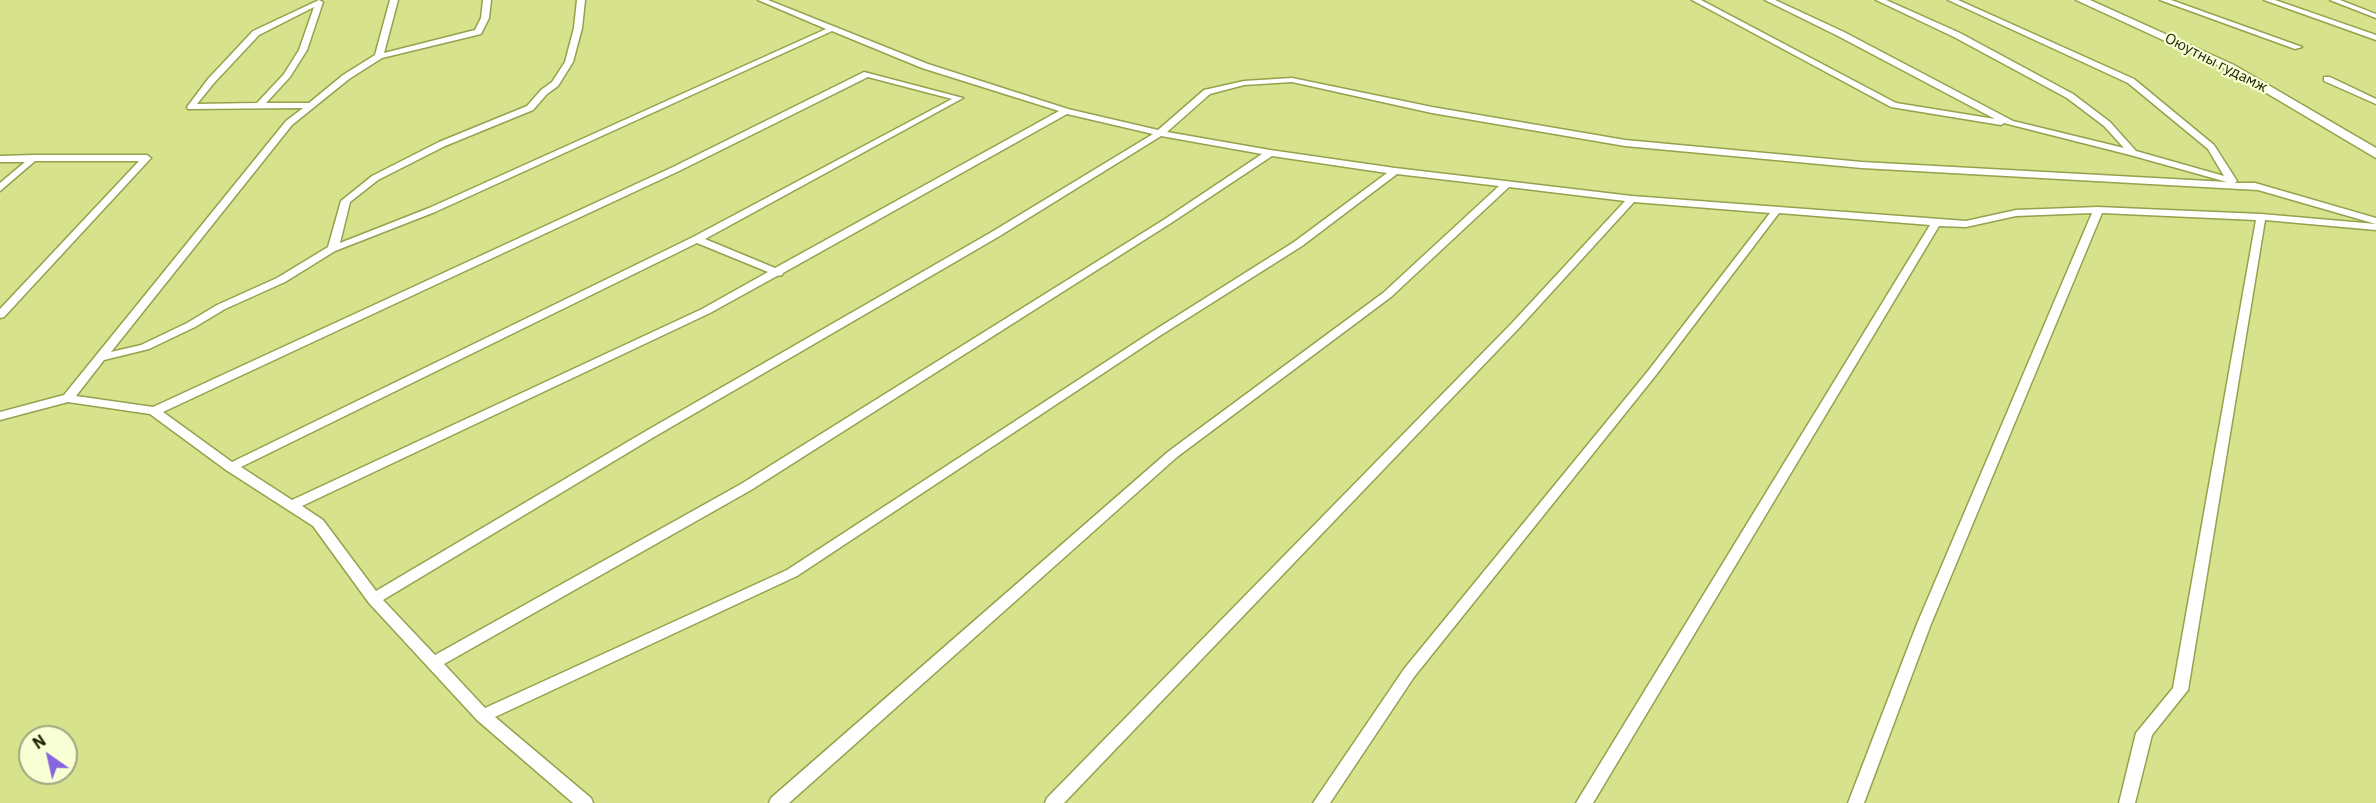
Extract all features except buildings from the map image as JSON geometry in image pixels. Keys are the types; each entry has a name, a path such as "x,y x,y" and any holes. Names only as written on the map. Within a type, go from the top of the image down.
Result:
{"street":[{"path":"379,56 394,0"},
{"path":"68,398 289,123 379,56 478,32 485,18 487,0"},
{"path":"332,249 346,201 375,178 442,144 530,108 544,92 555,84 569,62 578,28 580,0"},
{"path":"762,0 925,66 1066,111 1160,133 1270,153 1395,171 1632,200 1936,223 1966,224 2016,213 2098,210 2261,217 2376,227"},
{"path":"1696,0 1894,105 2010,123 2133,153 2376,221"},
{"path":"1769,0 1841,34 2010,123"},
{"path":"1880,0 1957,35 2070,96 2107,124 2133,153"},
{"path":"1952,0 2131,81 2211,147 2232,181"},
{"name":"Оюутны гудамж","path":"2081,0 2230,67 2376,154"},
{"path":"2164,0 2298,47"},
{"path":"2268,0 2376,38"},
{"path":"2334,0 2376,16"},
{"path":"312,105 191,107 211,81 256,33 320,1"},
{"path":"260,105 287,75 303,50 320,1"},
{"path":"100,358 145,347 221,307 281,280 332,249 432,210 831,29"},
{"path":"154,411 676,169 867,74 959,99 697,238 231,468"},
{"path":"2327,79 2376,102"},
{"path":"374,599 650,434 994,235 1160,133 1207,92 1244,83 1292,80 1432,110 1625,143 1862,165 2259,187"},
{"path":"291,506 706,311 1066,111"},
{"path":"434,663 746,487 1168,222 1270,153"},
{"path":"0,188 34,158"},
{"path":"0,159 147,158 0,315"},
{"path":"483,716 792,573 1154,335 1299,244 1395,171"},
{"path":"777,803 1173,454 1387,295 1505,186"},
{"path":"1053,803 1516,325 1632,200"},
{"path":"1856,803 1924,624 2098,210"},
{"path":"1322,803 1409,673 1652,374 1776,212"},
{"path":"2127,803 2144,733 2180,690 2261,217"},
{"path":"1584,803 1936,223"},
{"path":"697,238 778,273"},
{"path":"0,416 68,398 154,411 231,468 318,523 374,599 483,716 585,803"}]}
